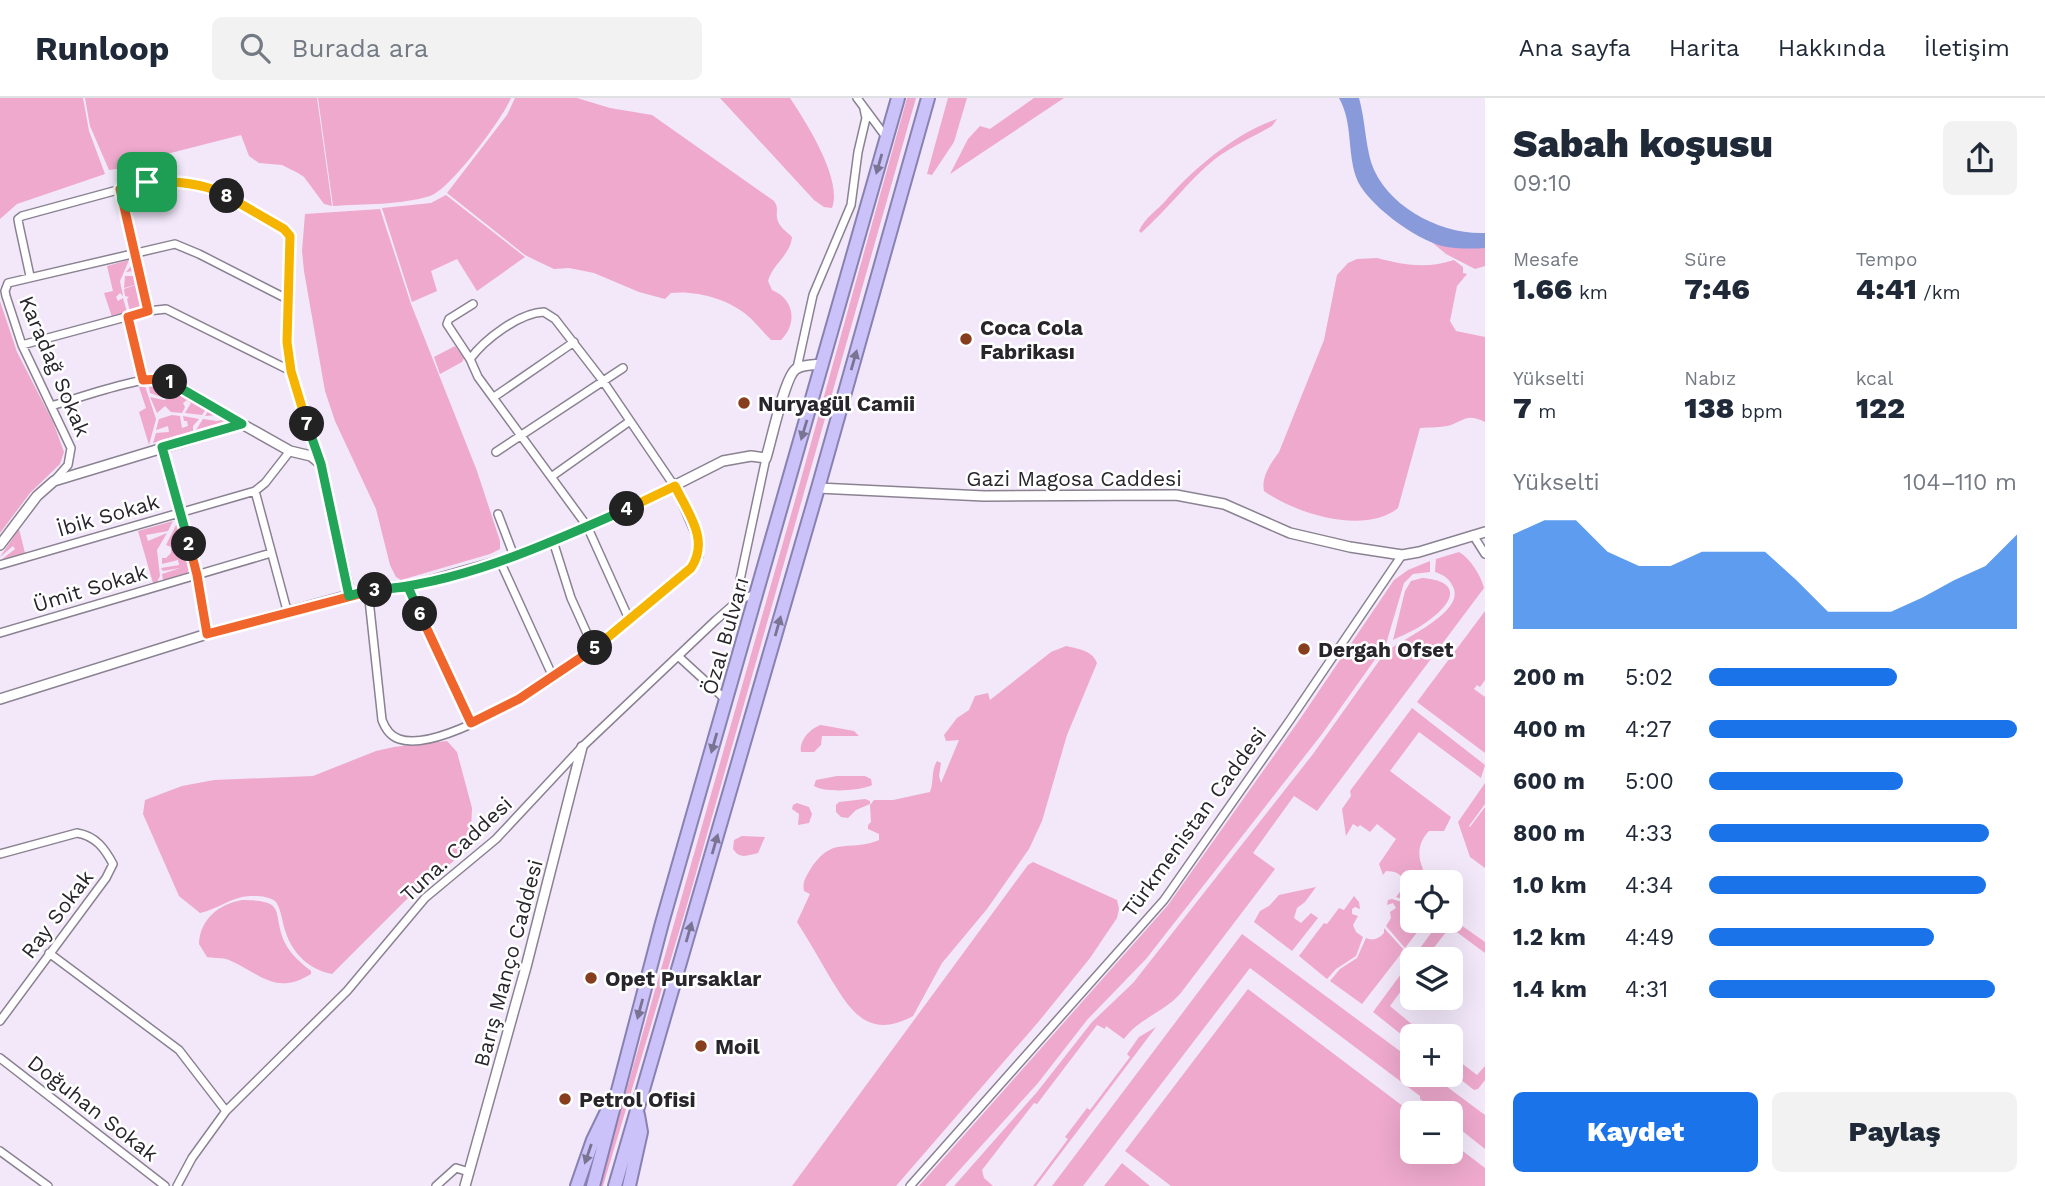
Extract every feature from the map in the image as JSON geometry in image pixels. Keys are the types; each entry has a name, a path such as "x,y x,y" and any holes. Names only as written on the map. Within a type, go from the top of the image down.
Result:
{"highway":[{"name":"Özal Bulvarı","path":"593,1186 662,923 898,98"},
{"path":"615,1186 818,488 928,98"},
{"path":"577,1186 593,1140 622,1078"},
{"path":"629,1186 641,1132 637,1111"}],"street":[{"path":"857,98 886,137"},
{"path":"740,599 740,580 766,458 789,378 797,368 813,295 851,205 858,152 866,118 864,109"},
{"path":"289,300 175,244 30,276 18,219 147,182 166,181 213,189 284,229 291,240 289,300 287,342 291,371 321,464 349,596"},
{"path":"120,189 148,311"},
{"name":"Karadağ Sokak","path":"30,276 11,281 5,291 22,345 71,452 68,465 54,481"},
{"path":"472,304 449,319 447,324 470,359 474,372 587,526 629,618"},
{"path":"22,345 160,309 172,311 291,371"},
{"path":"368,590 382,720 388,732 398,739 419,741 444,736 519,699 594,649 691,568 699,556 698,535 675,486 603,381 551,315 537,312 515,323 491,339 470,359"},
{"path":"128,317 143,380"},
{"path":"494,397 574,342"},
{"path":"797,368 823,364"},
{"path":"496,452 622,368"},
{"path":"51,406 143,380 167,381 290,451 318,460"},
{"path":"551,477 630,421"},
{"path":"0,545 37,496 54,481 242,424"},
{"path":"162,447 197,575 207,634"},
{"path":"288,614 255,491 290,451"},
{"path":"0,699 207,634 368,590 408,587 500,561 587,526 723,461 751,456 766,458"},
{"name":"Gazi Magosa Caddesi","path":"818,488 984,496 1176,495 1224,504 1290,533 1359,549 1402,555 1485,531"},
{"name":"İbik Sokak","path":"0,565 255,491"},
{"path":"498,514 514,556"},
{"path":"1474,535 1485,554"},
{"path":"553,541 571,598 594,649"},
{"name":"Ümit Sokak","path":"0,633 271,552"},
{"name":"Türkmenistan Caddesi","path":"910,1186 1164,900 1402,555"},
{"path":"500,561 552,677"},
{"path":"408,587 471,723"},
{"name":"Tuna. Caddesi","path":"177,1186 203,1142 226,1111 347,991 425,898 496,839 582,747 740,599 757,594"},
{"path":"678,656 726,701"},
{"name":"Barış Manço Caddesi","path":"465,1186 526,967 582,747"},
{"name":"Ray Sokak","path":"0,854 77,833 87,835 99,843 113,864 106,878 0,1021"},
{"path":"49,953 179,1050 226,1111"},
{"name":"Doğuhan Sokak","path":"0,1058 165,1186"},
{"path":"0,1151 48,1186"},
{"path":"436,1186 456,1168 469,1172"}],"shaded area":[{"path":"0,98 83,98 89,131 105,174 17,204 0,219"},
{"path":"85,98 317,98 332,206 324,204 298,173 282,165 259,163 249,156 241,135 109,170 90,126"},
{"path":"318,98 511,98 475,152 439,191 407,201 333,206"},
{"path":"515,98 577,98 610,108 652,115 774,201 779,224 792,237 791,244 768,281 772,290 785,299 791,312 790,326 781,340 771,340 740,310 711,297 680,292 671,293 665,299 639,292 594,273 569,268 554,269 525,255 447,193 507,115"},
{"path":"720,98 790,98 828,167 834,196 832,208 824,207 814,200"},
{"path":"907,98 916,98 687,905 603,1186 599,1186 794,504"},
{"path":"948,98 967,98 954,142 932,175 927,174"},
{"path":"1034,98 1064,98 950,174 968,139 980,126 990,129"},
{"path":"1277,119 1272,126 1215,159 1151,224 1141,233 1139,231 1148,218 1203,163 1247,133"},
{"path":"446,195 525,257 477,291 457,259 431,271 437,291 412,302 382,208 431,203"},
{"path":"380,209 411,304 477,471 500,541 500,549 490,554 401,580 396,577 390,565 376,509 335,421 325,391 302,251 305,214"},
{"path":"1422,234 1485,245 1485,266 1475,269 1446,254"},
{"path":"1377,258 1416,265 1454,260 1463,267 1463,273 1467,274 1457,286 1450,321 1456,331 1485,337 1485,422 1471,418 1447,426 1420,428 1398,508 1384,516 1350,521 1312,514 1294,507 1264,491 1264,481 1279,452 1324,340 1337,275 1348,263 1357,259"},
{"path":"129,260 120,281 123,296 120,293 116,297 118,301 123,298 127,312 112,317 104,293 113,291 107,266"},
{"path":"134,263 139,284 124,288 125,276 134,276 133,271 126,272"},
{"path":"139,284 143,306 130,312 127,299 129,297 125,296 124,289"},
{"path":"0,301 17,352 53,422 64,452 60,464 30,493 0,533"},
{"path":"455,346 464,358 462,362 440,374 434,357"},
{"path":"162,385 207,407 202,415 185,413 191,403 187,400 183,403 185,407 182,413 171,412 165,406 157,413 150,397 164,400 171,394 165,391 164,398 150,393 149,386"},
{"path":"145,386 156,419 149,445 139,412 146,408 139,387"},
{"path":"210,408 224,417 225,421 196,430 203,419 222,420 219,415 205,416"},
{"path":"172,415 180,416 182,428 188,426 183,416 199,419 193,426 193,431 153,443 156,433 169,432 168,426 156,430 159,419"},
{"path":"173,521 168,531 146,535 148,541 167,533 157,550 160,576 157,582 153,583 138,531"},
{"path":"177,523 191,567 187,573 163,580 162,574 180,568 163,571 161,568 179,565 178,560 162,564 162,558 171,553 171,547 166,545"},
{"path":"19,529 25,553 1,560 15,549 13,546 0,557"},
{"path":"1459,552 1475,568 1484,588 1317,811 1294,796 1253,853 1275,869 1180,994 1136,1026 1124,1039 1106,1026 1105,1029 1097,1025 982,1170 984,1178 993,1186 954,1186 1037,1092 1092,1022 1133,983 1313,754 1384,654 1430,624 1451,605 1455,595 1452,585 1449,580 1435,572 1436,559"},
{"path":"1430,561 1430,572 1413,574 1404,583 1386,644 1322,734 1146,959 1087,1020 1038,1083 945,1186 919,1186 1168,905 1300,719 1394,580 1408,570"},
{"path":"1422,578 1444,583 1449,588 1449,600 1424,624 1393,640 1405,591 1411,581"},
{"path":"1485,611 1485,680 1480,687 1477,685 1474,689 1485,697 1485,753 1417,702"},
{"path":"1066,646 1088,653 1097,663 1067,735 1042,821 1029,849 987,909 942,963 913,1016 897,1023 883,1025 861,1018 844,999 797,922 810,894 804,891 807,875 818,859 834,848 879,840 879,834 868,829 871,822 870,805 874,800 893,800 930,792 937,761 941,763 941,783 959,740 946,741 944,735 957,718 969,710 975,696 988,693 990,700 1051,652"},
{"path":"1412,708 1485,765 1481,778 1419,732 1390,771 1451,817 1444,831 1429,831 1423,840 1419,854 1422,870 1400,870 1400,876 1386,871 1383,875 1379,864 1396,839 1377,824 1370,832 1353,824 1346,836 1342,809 1351,796 1350,791"},
{"path":"821,725 854,731 859,736 822,736 821,745 814,752 801,752 806,736"},
{"path":"447,741 457,752 472,808 471,830 466,846 456,859 407,899 332,974 310,965 298,954 289,941 280,909 273,900 260,896 243,897 200,913 179,896 143,814 145,800 182,786 214,780 313,776 376,751"},
{"path":"837,776 865,776 871,779 872,785 843,790 826,790 814,786 816,780"},
{"path":"1485,783 1485,804 1469,826 1485,807 1485,868 1470,857 1458,822"},
{"path":"865,799 870,801 870,804 856,810 848,818 841,817 836,812 839,802"},
{"path":"797,803 809,807 812,814 809,823 798,825 799,814 792,809"},
{"path":"742,836 765,837 758,853 738,855 733,849 734,840"},
{"path":"1033,862 1117,900 1117,918 1090,958 896,1186 792,1186 1028,865"},
{"path":"1316,887 1297,908 1294,918 1301,923 1311,913 1318,918 1292,951 1254,922 1260,911 1279,895"},
{"path":"1354,896 1360,909 1352,909 1352,914 1358,916 1353,925 1356,932 1363,937 1356,956 1336,969 1327,979 1299,956 1324,923 1327,924 1339,908 1344,910"},
{"path":"242,900 267,902 273,906 287,947 311,974 288,983 278,983 229,960 207,957 199,944 207,920 226,905"},
{"path":"1388,900 1400,901 1400,933 1417,933 1406,947 1386,926 1391,918 1390,912 1396,908 1393,903 1387,905"},
{"path":"1463,926 1485,942 1485,953 1458,933 1463,933"},
{"path":"1384,928 1401,947 1400,955 1362,1004 1330,981 1340,969 1357,958 1366,938 1378,938 1384,933"},
{"path":"1431,933 1445,933 1434,947 1421,947"},
{"path":"1242,934 1400,1051 1400,1081 1250,968 1083,1186 1052,1186"},
{"path":"1400,975 1400,992 1390,1006 1412,1024 1400,1024 1400,1033 1373,1012"},
{"path":"1248,989 1400,1104 1400,1164 1463,1164 1463,1151 1485,1168 1485,1186 1171,1186 1125,1151"},
{"path":"1156,1027 1036,1186 1033,1186 1068,1139 1065,1137 1087,1108 1090,1110 1130,1057 1127,1054 1139,1037"},
{"path":"1463,1064 1477,1075 1485,1066 1485,1080 1474,1090 1463,1081"},
{"path":"1408,1087 1447,1087 1485,1115 1485,1149 1463,1132 1463,1101 1423,1101"},
{"path":"1122,1163 1150,1186 1104,1186"}],"water":[{"path":"1339,98 1359,98 1371,162 1378,178 1389,192 1417,215 1433,223 1451,229 1485,233 1485,248 1453,248 1431,242 1392,219 1369,198 1356,177 1346,117"}],"place":[{"name":"Coca Cola Fabrikası","path":"966,339"},
{"name":"Nuryagül Camii","path":"744,403"},
{"name":"Dergah Ofset","path":"1304,649"},
{"name":"Opet Pursaklar","path":"591,978"},
{"name":"Moil","path":"701,1046"},
{"name":"Petrol Ofisi","path":"565,1099"}],"route":[{"path":"147,182 120,189 148,311 128,317 143,380 167,381 242,424 162,447 197,575 207,634 288,614 349,596 368,590 408,587 500,561 572,533 675,486 698,535 699,556 691,568 594,649 519,699 471,723 408,587 368,590 349,596 321,464 289,360 287,342 290,236 284,229 222,192 193,184 147,182"}]}
